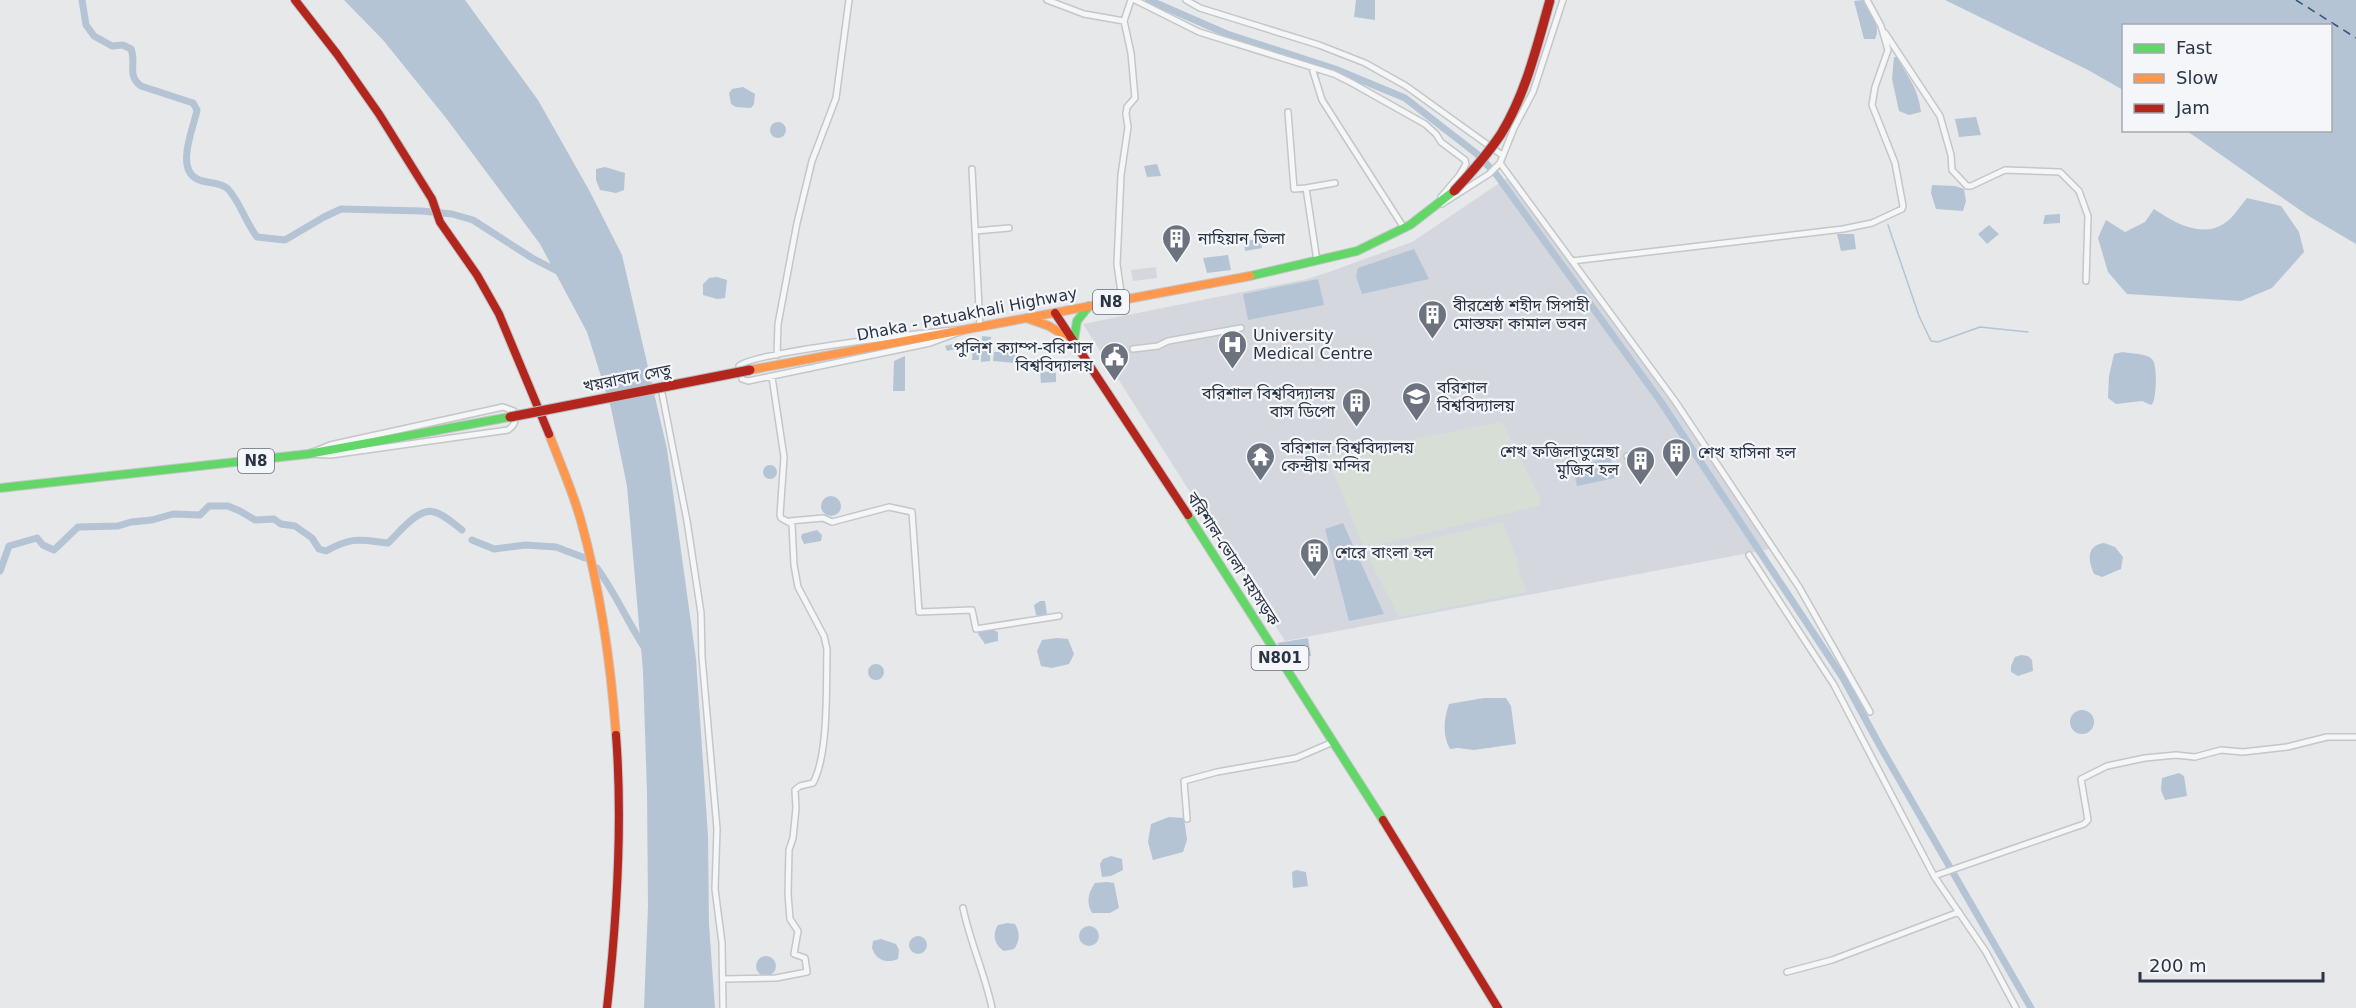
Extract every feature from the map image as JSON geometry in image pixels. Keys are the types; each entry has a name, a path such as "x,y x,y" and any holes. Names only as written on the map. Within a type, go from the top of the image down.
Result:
{"main road":[{"path":"295,0 337,54 432,199 440,222 477,275 499,314 538,403 581,521 598,599 613,689 620,785 614,945 607,1008"},
{"name":"Dhaka - Patuakhali Highway","path":"750,370 1027,319 1317,261 1357,250 1404,228 1434,209 1454,191 1486,155 1511,115 1532,63 1550,0"},
{"path":"1075,342 1074,327 1082,312 1089,306"},
{"name":"বরিশাল-ভোলা মহাসড়ক","path":"1055,313 1333,742 1498,1008"},
{"path":"1027,319 1049,326 1075,342"},
{"name":"খয়রাবাদ সেতু","path":"308,454 750,370"},
{"name":"N8","path":"0,488 308,454"}],"street":[{"path":"777,356 778,324 797,223 812,161 836,98 849,0"},
{"path":"1047,0 1084,14 1124,21"},
{"path":"1122,300 1117,264 1121,175 1128,127 1127,107 1135,98 1131,53 1124,21 1133,0 1199,32 1334,74 1425,124 1441,142 1465,160 1466,168 1434,209"},
{"path":"1186,0 1200,8 1319,45 1365,63 1406,86 1502,155"},
{"path":"1434,209 1457,196 1498,165 1533,92 1563,0"},
{"path":"1867,0 1881,26 1941,116 1951,155 1952,170 1967,186 2006,170 2038,171 2060,172 2079,191 2088,216 2086,281"},
{"path":"1572,261 1843,229 1872,223 1902,210 1895,163 1872,105 1875,87 1888,50 1881,26"},
{"path":"1312,68 1323,100 1404,228"},
{"path":"1288,112 1294,189 1335,183"},
{"path":"1498,165 1675,401 1792,577 1870,712"},
{"path":"972,169 980,327"},
{"path":"1306,188 1317,261"},
{"path":"975,231 1009,228"},
{"path":"1133,349 1158,346 1168,341 1241,328"},
{"path":"968,329 930,343 748,381 742,379 739,366 751,359 928,332 968,329"},
{"path":"772,377 784,457 781,518 790,521 823,518 832,522 889,507 912,512 918,612 972,610 976,629 1059,616"},
{"path":"662,393 687,521 701,613 702,657 715,801 716,889 724,979 723,1008"},
{"path":"503,407 514,411 516,421 508,430 331,455 308,454 330,445 503,407"},
{"path":"1627,456 1646,457"},
{"path":"724,979 776,978 807,972 805,958 794,954 798,931 790,919 788,863 796,807 795,790 800,786 813,783 817,777 824,737 827,649 824,636 798,587 794,565 793,526 790,521"},
{"path":"1749,555 1834,685 1934,876 1986,952 2016,1008"},
{"path":"1934,876 2084,824 2088,819 2081,779 2107,766 2162,755 2195,757 2221,750 2243,752 2287,747 2317,738 2356,738"},
{"path":"1187,819 1184,781 1217,772 1296,758 1333,742"},
{"path":"963,908 969,936 980,963 992,1008"},
{"path":"1787,972 1832,960 1959,912"}],"shaded area":[{"name":"বরিশাল বিশ্ববিদ্যালয়","path":"1507,178 1634,347 1703,445 1770,549 1285,641 1083,324 1307,279 1329,272 1412,242"},
{"path":"1156,267 1157,278 1133,281 1131,270"},
{"path":"1499,422 1503,424 1540,498 1541,505 1367,548 1363,546 1327,457"},
{"path":"1503,522 1527,592 1399,617 1370,561 1370,553"}],"water":[{"path":"344,0 465,0 538,100 589,190 622,255 667,449 696,659 708,836 709,924 715,1008 644,1008 648,906 643,671 627,486 611,408 587,332 540,244 446,118 383,40"},
{"path":"1356,0 1375,0 1375,20 1354,17"},
{"path":"1863,0 1876,24 1875,39 1864,39 1854,1"},
{"path":"1945,0 2356,0 2356,244 2307,215 2188,132 2332,132 2332,24 2122,24 2122,89 2088,70"},
{"path":"1894,57 1897,57 1912,83 1918,96 1921,112 1909,115 1899,111 1892,79"},
{"path":"743,87 755,94 751,108 736,107 731,104 729,93 732,89"},
{"path":"1976,117 1981,135 1959,137 1955,119"},
{"path":"778,122 784,124 786,130 784,136 778,138 772,136 770,130 772,124"},
{"path":"1157,164 1161,176 1147,177 1144,166"},
{"path":"605,167 625,173 624,190 616,193 600,190 596,180 596,169"},
{"path":"1932,185 1955,186 1964,189 1966,201 1963,211 1936,209 1931,193"},
{"path":"2247,198 2281,206 2299,232 2304,252 2272,288 2241,301 2127,294 2108,272 2098,238 2106,220 2125,232 2145,222 2154,209 2188,227 2216,228 2228,221"},
{"path":"2060,214 2060,223 2043,224 2045,215"},
{"path":"1989,225 1999,234 1987,244 1978,234"},
{"path":"1837,234 1854,234 1856,249 1841,251"},
{"path":"1260,239 1262,248 1245,251 1244,241"},
{"path":"1414,249 1429,279 1362,294 1356,276 1358,268"},
{"path":"1228,255 1231,270 1207,273 1203,258"},
{"path":"717,277 727,280 725,298 717,299 703,295 703,284 709,278"},
{"path":"1318,279 1324,305 1248,320 1243,294"},
{"path":"982,336 991,337 990,361 981,362"},
{"path":"978,337 979,360 972,360 973,345 947,351 945,346"},
{"path":"1016,351 1015,363 993,361 994,352"},
{"path":"2123,352 2152,359 2156,374 2156,387 2151,405 2142,401 2116,404 2108,398 2109,376 2114,354"},
{"path":"905,356 905,391 893,391 894,361"},
{"path":"1040,371 1056,373 1056,382 1041,383"},
{"path":"1610,457 1615,478 1577,486 1573,467"},
{"path":"770,465 775,467 777,472 775,477 770,479 765,477 763,472 765,467"},
{"path":"831,496 838,499 841,506 838,513 831,516 824,513 821,506 824,499"},
{"path":"1343,523 1384,614 1349,621 1325,529"},
{"path":"817,530 822,535 821,541 804,544 802,534"},
{"path":"2104,543 2115,547 2123,557 2121,569 2102,577 2094,574 2090,564 2090,554 2094,547"},
{"path":"1045,601 1047,614 1044,616 1036,615 1034,605"},
{"path":"991,629 998,632 998,641 985,644 978,634 979,631"},
{"path":"1308,638 1311,656 1288,659 1277,643"},
{"path":"1068,639 1074,654 1069,664 1052,668 1041,666 1037,651 1042,640"},
{"path":"2028,656 2032,660 2033,671 2018,676 2011,672 2011,666 2015,657"},
{"path":"873,664 879,664 884,672 882,678 873,680 868,675 868,669"},
{"path":"1484,698 1506,698 1511,706 1516,744 1474,750 1450,749 1445,726 1449,704"},
{"path":"2082,710 2091,713 2094,722 2091,731 2082,734 2073,731 2070,722 2073,713"},
{"path":"2179,773 2184,776 2187,796 2165,800 2161,790 2162,778"},
{"path":"1169,817 1184,818 1187,840 1183,852 1153,860 1148,842 1151,824"},
{"path":"1111,856 1122,859 1123,870 1111,876 1102,877 1100,864 1103,859"},
{"path":"1296,870 1306,872 1308,886 1293,888 1292,872"},
{"path":"1095,883 1114,883 1119,908 1110,913 1092,913 1088,901 1091,890"},
{"path":"1015,924 1018,930 1018,940 1014,949 1004,951 996,943 995,932 998,925"},
{"path":"1089,926 1096,929 1099,936 1096,943 1089,946 1082,943 1079,936 1082,929"},
{"path":"918,936 924,939 927,945 924,951 918,954 912,951 909,945 912,939"},
{"path":"881,939 896,944 899,950 898,959 886,961 876,955 872,948 873,941"},
{"path":"762,956 770,956 776,962 776,970 770,976 762,976 756,970 756,962"}],"waterway":[{"path":"82,0 86,25 94,36 112,46 123,45 131,49 134,78 141,86 193,103 197,110 188,147 187,166 197,179 228,189 257,237 285,240 341,209 452,214 473,220 532,258 561,273"},
{"path":"1149,0 1227,34 1335,69 1405,98 1477,154 1496,174 1661,402 1843,678 2031,1008"},
{"path":"1888,225 1919,316 1931,341 1938,342 1980,327 2028,332"},
{"path":"0,571 9,546 37,538 43,545 54,550 78,527 118,526 173,514 200,515 209,506 228,506 255,520 274,519 281,524 295,526 312,538 319,549 326,551 350,541 388,543 415,517 428,511 441,515 462,530"},
{"path":"472,540 494,549 525,545 556,547 585,558"},
{"path":"597,568 646,650"}],"ferry route":[{"path":"2296,0 2356,38"}],"traffic: fast":[{"path":"1250,276 1357,251 1410,225 1454,191"},
{"path":"1074,340 1077,321 1089,306"},
{"path":"0,488 308,454 510,417"},
{"path":"1188,515 1383,820"}],"traffic: slow":[{"path":"750,370 1250,276"},
{"path":"1029,319 1049,326 1070,339"},
{"path":"549,434 578,510 594,573 608,654 616,735"}],"traffic: jam":[{"path":"295,0 379,114 432,199 440,222 477,275 499,314 549,434"},
{"path":"1454,191 1490,149 1510,118 1530,69 1550,0"},
{"path":"1055,313 1188,515"},
{"path":"510,417 750,370"},
{"path":"607,1008 618,872 619,803 616,735"},
{"path":"1383,820 1498,1008"}],"place":[{"name":"নাহিয়ান ভিলা","path":"1177,264"},
{"name":"বীরশ্রেষ্ঠ শহীদ সিপাহী মোস্তফা কামাল ভবন","path":"1432,340"},
{"name":"University Medical Centre","path":"1232,370"},
{"name":"পুলিশ ক্যাম্প-বরিশাল বিশ্ববিদ্যালয়","path":"1114,382"},
{"name":"বরিশাল বিশ্ববিদ্যালয়","path":"1416,422"},
{"name":"বরিশাল বিশ্ববিদ্যালয় বাস ডিপো","path":"1356,428"},
{"name":"শেখ হাসিনা হল","path":"1677,478"},
{"name":"বরিশাল বিশ্ববিদ্যালয় কেন্দ্রীয় মন্দির","path":"1260,482"},
{"name":"শেখ ফজিলাতুন্নেছা মুজিব হল","path":"1640,486"},
{"name":"শেরে বাংলা হল","path":"1314,578"}]}
